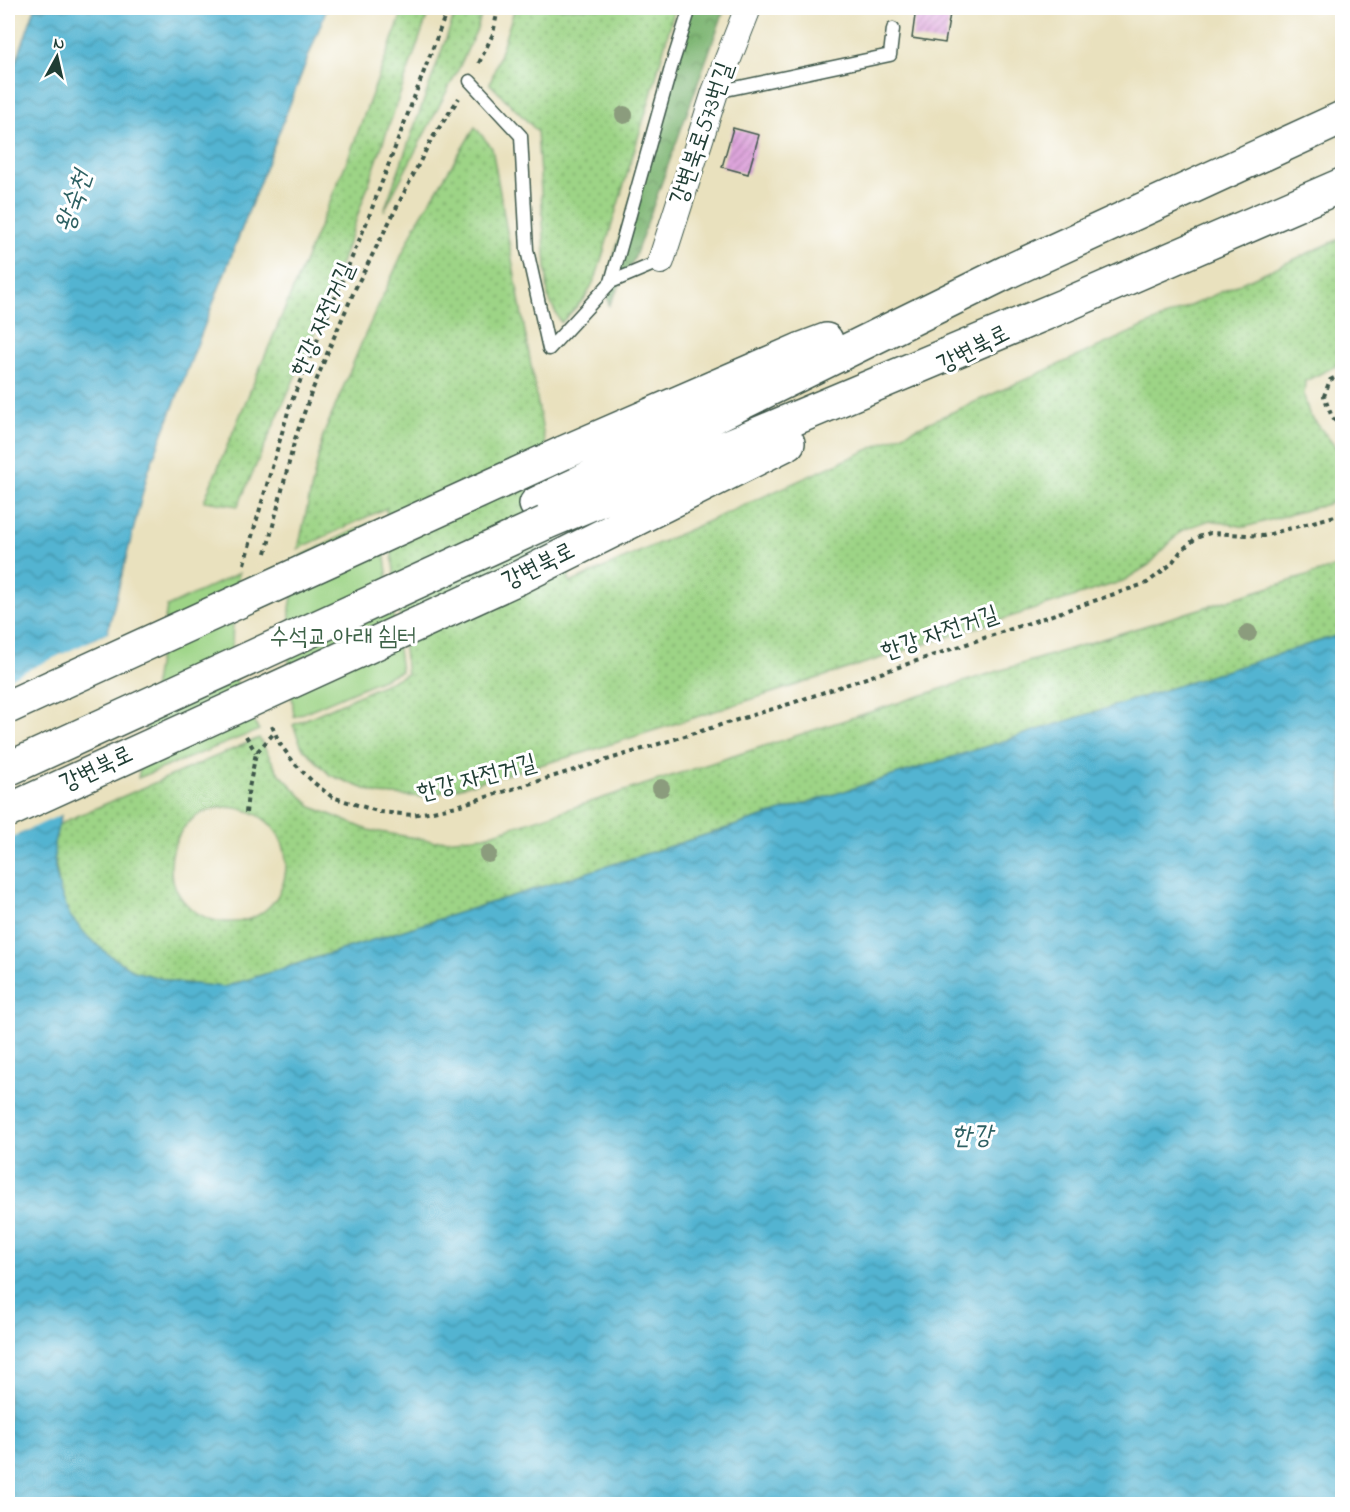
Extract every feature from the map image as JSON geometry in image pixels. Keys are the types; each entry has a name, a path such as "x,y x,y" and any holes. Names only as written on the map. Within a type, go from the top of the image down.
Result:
{"highway":[{"name":"강변북로","path":"8,769 541,514 1007,272 1342,118"},
{"name":"강변북로","path":"8,745 541,514 1063,306 1342,185"},
{"name":"강변북로","path":"8,707 563,453 802,349 1007,272"},
{"name":"강변북로","path":"8,811 518,578 1063,306"}],"street":[{"name":"강변북로573번길","path":"662,261 715,92 748,8"}],"lane":[{"path":"611,282 690,8"},
{"path":"715,92 890,55 893,29"},
{"path":"470,81 521,136 527,250 549,350 611,282 662,261"}],"path":[{"path":"243,567 290,405 366,224 448,8"},
{"name":"한강 자전거길","path":"264,563 296,439 331,344 356,287 431,140 470,81 493,34 498,8"},
{"path":"1342,374 1330,380 1324,396 1332,417 1342,429"},
{"name":"한강 자전거길","path":"270,723 280,744 295,764 332,797 380,812 413,816 457,806 789,704 1147,584 1170,565 1196,538 1210,533 1263,536 1342,514"},
{"path":"246,813 256,753 274,732"},
{"path":"245,735 256,753"}],"green space":[{"path":"404,8 430,8 325,309 238,506 204,501 349,156"},
{"path":"457,8 483,8 477,29 459,68 384,211"},
{"path":"515,8 675,8 596,277 585,298 561,323 548,297 537,131 490,84"},
{"path":"690,8 725,8 634,259 609,305 605,285"},
{"path":"475,127 492,148 570,583 1342,238 1342,363 1305,381 1304,396 1309,414 1342,455 1342,500 1245,527 1210,520 1182,530 1149,565 1123,581 583,753 425,797 378,794 330,775 302,747 293,725 407,674 386,508 298,549 323,436 364,337 416,224"},
{"name":"수석교 아래 쉼터","path":"382,517 384,551 401,671 294,717 289,666 290,608 299,557"},
{"path":"1342,565 1342,634 224,987 174,982 134,971 109,955 88,937 70,916 60,891 51,836 52,829 259,738 278,772 312,807 368,830 434,841 485,836 963,682","holes":["224,807 253,813 273,828 284,848 286,870 280,892 266,910 245,920 217,921 205,917 185,903 173,881 172,857 179,835 195,817 208,810"]},
{"name":"수석교 아래 쉼터","path":"239,573 232,634 235,674 247,712 259,730 138,778 167,607"}],"water":[{"name":"한강","path":"35,8 327,8 148,472 54,843 55,868 60,891 70,916 88,937 109,955 134,971 174,982 224,987 1342,634 1342,1504 8,1504 8,85"}],"pier":[{"path":"110,632 65,813 8,839 8,679"}],"building":[{"path":"916,8 951,8 945,43 912,38"},
{"path":"733,128 759,135 748,174 722,167"}],"water label":[{"name":"왕숙천","path":"75,202"}]}
